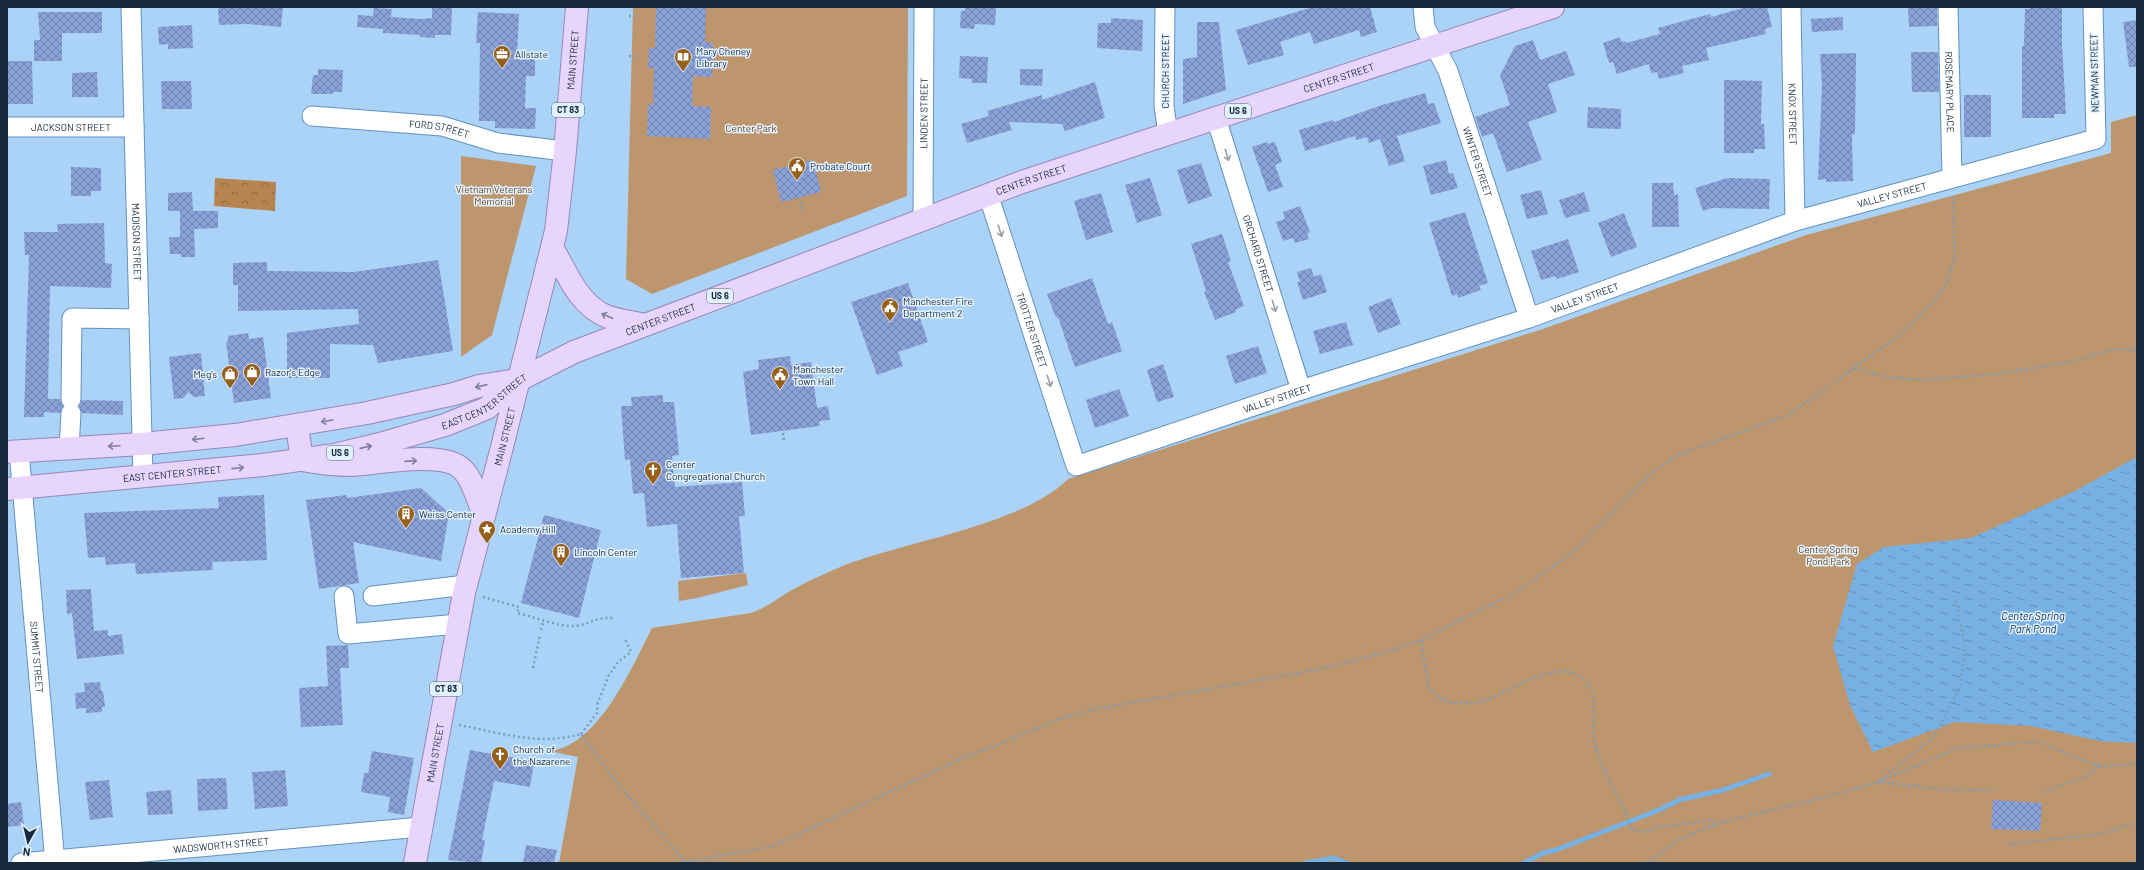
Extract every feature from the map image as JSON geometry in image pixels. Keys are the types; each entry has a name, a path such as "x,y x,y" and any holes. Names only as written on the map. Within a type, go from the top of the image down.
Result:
{"main road":[{"name":"MAIN STREET","path":"415,863 458,624 473,591 484,516 552,246 565,150 577,7"},
{"name":"CENTER STREET","path":"519,380 574,352 988,194 1553,7"},
{"path":"552,246 577,291 590,306 612,318 644,325"},
{"name":"EAST CENTER STREET","path":"13,452 202,439 297,426 367,413 454,394 479,386 519,380"},
{"name":"EAST CENTER STREET","path":"15,488 143,477 302,460 380,444 463,418 487,408 519,380"},
{"path":"297,426 302,460 342,465 424,460 449,462 460,467 467,476 484,516"}],"street":[{"name":"MADISON STREET","path":"131,7 143,477"},
{"name":"LINDEN STREET","path":"923,218 924,7"},
{"name":"CHURCH STREET","path":"1165,7 1164,106 1168,134"},
{"name":"WINTER STREET","path":"1423,7 1425,27 1448,71 1529,318"},
{"name":"KNOX STREET","path":"1791,7 1795,221"},
{"name":"ROSEMARY PLACE","path":"1948,7 1952,177"},
{"name":"NEWMAN STREET","path":"2093,7 2096,139"},
{"name":"FORD STREET","path":"312,116 442,126 498,142 565,150"},
{"name":"ORCHARD STREET","path":"1216,118 1301,390"},
{"name":"JACKSON STREET","path":"7,127 134,127"},
{"name":"VALLEY STREET","path":"1076,466 1301,390 1529,318 1795,221 2096,139"},
{"name":"TROTTER STREET","path":"988,194 1076,466"},
{"path":"69,449 72,318 139,319"},
{"name":"SUMMIT STREET","path":"13,452 15,488 55,862"},
{"path":"373,596 473,591"},
{"path":"344,596 348,634 458,624"},
{"name":"WADSWORTH STREET","path":"21,863 55,862 421,827"}],"path":[{"path":"629,16 638,16"},
{"path":"629,56 636,57"},
{"path":"678,863 773,846 965,757 1053,721 1091,710 1320,669 1380,654 1421,640 1518,591 1574,551 1651,473 1682,453 1789,415 1919,317 1939,295 1947,282 1955,257 1952,177"},
{"path":"799,197 803,212"},
{"path":"1853,368 1881,376 1922,380 2006,374 2079,360 2095,354 2119,349 2137,350"},
{"path":"783,433 784,442"},
{"path":"473,591 519,607 517,613 567,625 577,626 601,617 613,618"},
{"path":"1878,782 1933,738 1960,687 1965,646 1955,599"},
{"path":"541,630 543,623"},
{"path":"533,668 540,635"},
{"path":"456,724 543,741 582,734 597,713 597,705 609,675 618,662 631,652 624,637"},
{"path":"1421,640 1429,689 1440,698 1449,702 1485,701 1529,679 1544,675 1562,672 1574,673 1578,675 1588,686 1594,696 1593,736 1601,761 1627,814 1632,830 1643,832 1661,827 1712,820 1719,823"},
{"path":"582,734 621,788 685,861"},
{"path":"1647,863 1680,839 1719,823 1846,792 1878,782 1958,748 2037,742 2099,766 2137,764"},
{"path":"2043,792 2088,776 2099,766"},
{"path":"1878,782 1947,790 1993,790"},
{"path":"2008,844 2103,834 2127,825 2137,824"}],"green space":[{"name":"Center Park","path":"633,7 908,7 907,196 652,294 626,279"},
{"name":"Center Spring Pond Park","path":"2137,115 2137,863 559,863 578,757 549,751 567,746 583,736 598,721 624,683 652,628 751,613 767,606 790,591 845,565 870,556 994,520 1048,495 1068,479 1543,329 1806,235 2111,153 2111,122"},
{"name":"Vietnam Veterans Memorial","path":"461,156 536,166 492,335 461,357"},
{"path":"215,178 276,182 275,211 214,206"},
{"path":"746,573 748,585 679,601 678,581"}],"water":[{"name":"Center Spring Park Pond","path":"2137,457 2137,743 2100,741 2031,726 1955,722 1873,752 1850,705 1833,646 1857,564 1884,547 1971,538 2073,492"}],"building":[{"path":"218,7 283,7 281,27 247,24 219,25"},
{"path":"432,7 452,7 451,35 435,35 435,38 420,37 420,35 383,33 383,29 357,27 358,15 373,16 374,8 392,9 391,17 420,19 432,18"},
{"name":"Mary Cheney Library","path":"656,7 706,7 705,42 713,43 712,77 693,76 692,106 711,107 710,139 647,136 648,104 653,105 654,68 648,68 649,48 655,48"},
{"path":"965,7 996,8 995,25 975,24 974,29 960,28 961,11 965,11"},
{"path":"1313,7 1370,7 1377,32 1361,37 1359,30 1314,44 1310,32 1280,42 1284,55 1248,65 1236,30"},
{"path":"1747,7 1767,7 1772,27 1765,29 1766,34 1706,48 1709,60 1682,66 1684,73 1659,79 1657,72 1651,73 1649,64 1617,74 1613,62 1609,63 1603,43 1620,37 1622,42 1625,41 1626,43 1660,34 1658,28 1710,14 1711,17"},
{"path":"1908,7 1937,7 1937,26 1909,27"},
{"path":"2030,7 2062,7 2062,44 2066,114 2054,114 2054,118 2022,118 2022,46 2024,46 2025,9 2030,9"},
{"path":"38,12 102,12 102,33 62,33 62,61 34,61 34,40 40,40"},
{"path":"478,12 519,14 517,55 535,55 535,76 526,76 525,108 536,108 535,129 495,128 495,121 479,121 480,43 476,43"},
{"path":"1843,17 1843,30 1812,32 1811,19"},
{"path":"1111,18 1143,20 1142,51 1097,48 1098,23 1111,23"},
{"path":"2137,20 2137,67 2129,67 2123,22"},
{"path":"1197,22 1219,22 1226,90 1183,104 1183,59 1197,57"},
{"path":"192,25 193,48 168,49 168,44 159,45 158,27"},
{"path":"1533,40 1540,60 1566,51 1575,75 1548,84 1557,112 1528,122 1542,160 1507,172 1493,133 1482,137 1475,117 1510,105 1500,75 1515,46"},
{"path":"1911,52 1938,52 1939,92 1912,92"},
{"path":"1856,53 1855,134 1852,134 1853,181 1826,182 1826,179 1818,180 1822,85 1820,54"},
{"path":"960,56 988,57 987,83 972,83 972,79 959,78"},
{"path":"7,61 32,61 33,104 7,104"},
{"path":"318,69 343,70 342,92 333,92 333,94 311,94 313,75 318,75"},
{"path":"1020,69 1043,69 1042,86 1020,85"},
{"path":"97,72 98,97 72,97 72,73"},
{"path":"1724,80 1762,81 1761,124 1764,124 1765,149 1754,149 1754,153 1724,153"},
{"path":"161,81 191,81 192,109 162,109"},
{"path":"1095,82 1105,118 1065,131 1062,124 1009,122 1012,130 967,143 961,124 989,116 987,111 1042,95 1042,100"},
{"path":"1425,93 1428,104 1434,103 1441,123 1397,136 1405,161 1389,166 1380,139 1369,143 1367,137 1356,140 1355,136 1305,151 1299,130 1333,120 1334,122 1379,106"},
{"path":"1964,95 1991,95 1991,137 1964,137"},
{"path":"1588,107 1621,109 1621,129 1587,128"},
{"path":"1267,142 1268,144 1275,142 1282,162 1275,165 1283,187 1268,192 1252,147"},
{"name":"Probate Court","path":"813,160 821,192 781,202 773,170"},
{"path":"1446,160 1449,174 1453,173 1458,188 1431,195 1423,166"},
{"path":"1201,163 1212,196 1188,204 1177,170"},
{"path":"71,167 101,168 101,191 91,191 91,196 71,196"},
{"path":"1150,178 1162,215 1137,223 1125,185"},
{"path":"1728,178 1770,179 1769,209 1712,208 1703,211 1695,188"},
{"path":"1652,183 1673,183 1674,196 1678,194 1679,227 1652,227"},
{"path":"1541,190 1548,214 1527,219 1520,195"},
{"path":"192,192 193,211 218,211 218,228 194,229 195,257 181,257 181,254 170,254 169,237 180,237 180,211 168,211 168,193"},
{"path":"1584,192 1590,211 1565,218 1559,200"},
{"path":"1101,193 1113,232 1086,240 1074,201"},
{"path":"1300,206 1310,232 1307,234 1309,239 1295,243 1293,238 1283,241 1276,222 1285,219 1283,212"},
{"path":"1465,212 1488,283 1479,286 1481,290 1458,298 1457,294 1452,296 1429,223"},
{"path":"1624,213 1637,247 1611,257 1598,223"},
{"path":"104,223 105,263 112,264 111,288 50,286 48,399 60,399 63,406 60,413 44,412 44,417 24,417 29,255 25,255 24,232 58,232 57,224"},
{"path":"1222,234 1231,261 1228,262 1244,306 1235,310 1236,312 1215,320 1204,292 1206,291 1191,244"},
{"path":"1568,239 1579,272 1557,279 1556,276 1541,280 1531,251"},
{"path":"438,260 453,351 378,363 373,345 330,344 330,378 287,378 287,333 359,324 358,309 238,311 238,285 233,285 233,263 267,262 267,271 354,272"},
{"path":"1311,268 1314,277 1321,274 1327,292 1303,300 1297,282 1300,282 1297,272"},
{"path":"1092,278 1108,324 1112,322 1122,351 1075,367 1058,317 1056,318 1047,294"},
{"name":"Manchester Fire Department 2","path":"908,283 928,342 898,352 903,366 877,375 851,302"},
{"path":"1391,298 1401,324 1378,333 1368,307"},
{"path":"1346,322 1353,345 1320,354 1313,331"},
{"path":"248,333 249,339 263,337 271,398 234,403 226,342 228,341 228,336"},
{"path":"1258,346 1267,373 1235,384 1226,356"},
{"path":"201,353 205,396 194,397 188,392 184,398 174,399 169,357"},
{"name":"Manchester Town Hall","path":"790,356 791,365 811,362 817,408 828,406 830,420 819,421 820,426 751,435 743,372 759,369 758,360"},
{"path":"1163,364 1174,397 1157,402 1147,370"},
{"path":"1119,389 1129,416 1095,428 1086,400"},
{"name":"Center Congregational Church","path":"663,395 663,402 674,402 679,455 672,456 675,487 742,482 745,516 739,516 744,573 681,578 677,524 647,527 644,493 633,494 630,459 625,460 621,406 632,406 631,397"},
{"path":"82,400 123,401 123,415 82,413 79,406"},
{"path":"421,488 449,513 441,561 353,542 359,583 319,589 306,500 347,495 347,498"},
{"path":"264,495 267,560 212,562 213,570 136,574 135,563 106,565 105,557 88,558 84,513 219,508 218,497"},
{"name":"Lincoln Center","path":"544,515 601,530 579,618 521,603"},
{"path":"91,589 94,631 108,630 108,636 122,634 124,654 77,659 72,613 67,614 66,590"},
{"path":"348,645 349,668 340,668 343,725 301,727 299,688 328,686 326,646"},
{"path":"100,682 105,707 102,707 102,712 86,713 86,708 76,709 75,693 85,692 84,683"},
{"path":"470,750 534,761 530,787 494,781 482,840 485,840 481,863 448,860"},
{"path":"372,751 414,758 404,815 388,812 390,797 361,792 364,773 368,773"},
{"path":"285,770 288,806 255,809 252,772"},
{"path":"226,778 228,809 198,811 197,779"},
{"path":"109,780 113,817 90,820 85,782"},
{"path":"171,790 173,814 148,815 146,792"},
{"path":"1993,800 2042,803 2040,831 1991,829"},
{"path":"21,802 24,825 7,827 7,804"},
{"path":"526,845 557,850 554,863 523,863"}],"waterway":[{"path":"1524,863 1543,853 1556,850 1659,810 1679,800 1723,790 1769,774"},
{"path":"1306,863 1334,858 1346,863"}],"place":[{"name":"Allstate","path":"502,69"},
{"name":"Mary Cheney Library","path":"683,72"},
{"name":"Probate Court","path":"797,181"},
{"name":"Manchester Fire Department 2","path":"890,322"},
{"name":"Razor's Edge","path":"252,387"},
{"name":"Meg's","path":"230,389"},
{"name":"Manchester Town Hall","path":"780,390"},
{"name":"Center Congregational Church","path":"653,485"},
{"name":"Weiss Center","path":"406,529"},
{"name":"Academy Hill","path":"487,544"},
{"name":"Lincoln Center","path":"561,567"},
{"name":"Church of the Nazarene","path":"500,770"}]}
